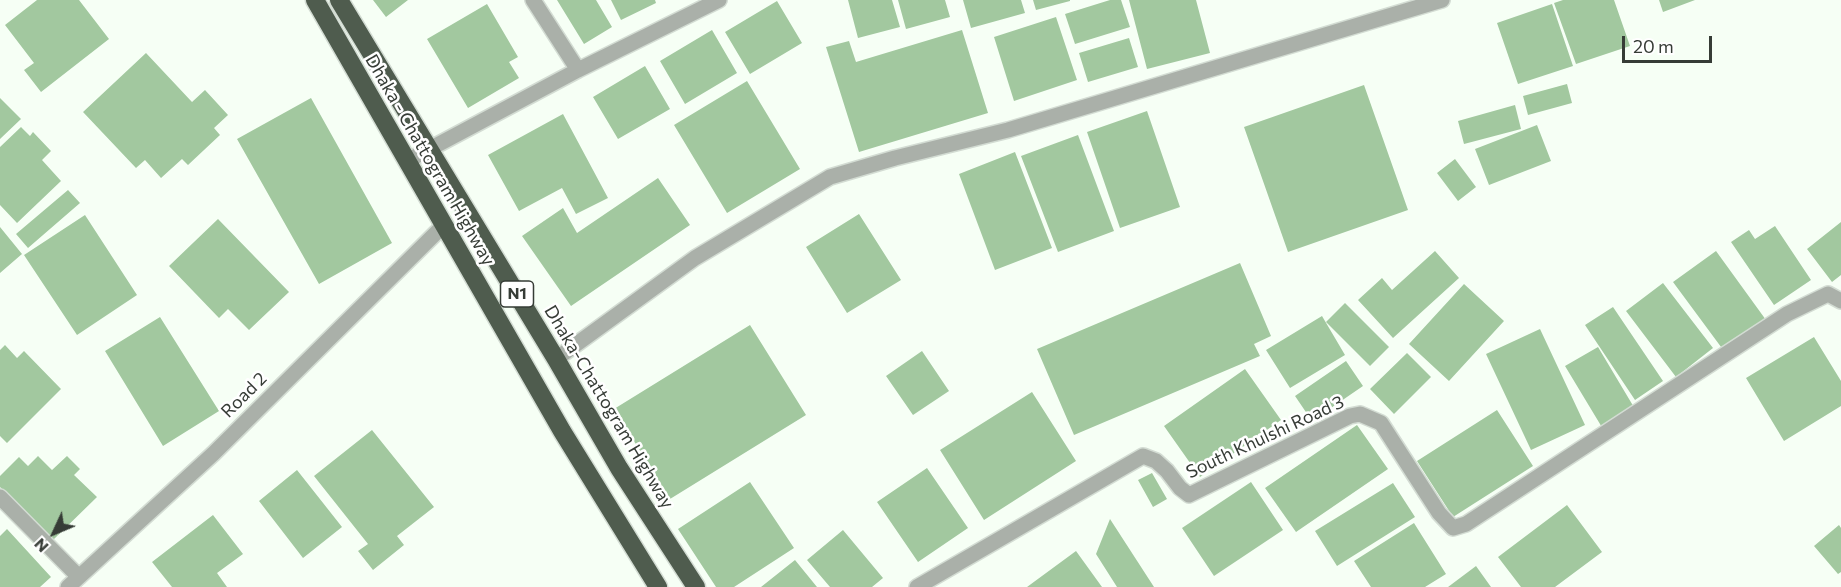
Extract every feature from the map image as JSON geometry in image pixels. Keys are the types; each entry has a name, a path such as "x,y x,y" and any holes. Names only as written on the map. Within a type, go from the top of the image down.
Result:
{"highway":[{"name":"Dhaka - Chattogram Highway","path":"315,0 562,431 657,587"},
{"name":"Dhaka-Chattogram Highway","path":"339,0 556,359 619,468 696,587"}],"street":[{"path":"533,0 578,70"},
{"path":"407,161 578,70 719,0"},
{"path":"556,359 695,258 830,177 1008,130 1442,0"},
{"name":"Road 2","path":"74,582 213,454 443,226"},
{"name":"South Khulshi Road 3","path":"917,587 1143,456 1156,461 1189,495 1350,416 1360,414 1381,423 1439,513 1453,528 1466,525 1787,314 1828,294 1841,301"},
{"path":"0,497 74,582"}],"building":[{"path":"37,0 79,0 109,39 41,92 24,70 34,63 5,25"},
{"path":"373,0 408,0 386,17"},
{"path":"557,0 596,0 612,27 584,44"},
{"path":"611,0 655,0 656,3 621,20"},
{"path":"848,0 892,0 900,27 858,38"},
{"path":"898,0 945,0 950,17 906,29"},
{"path":"963,0 1021,0 1025,13 971,28"},
{"path":"1033,0 1070,0 1070,1 1036,10"},
{"path":"1110,0 1121,0 1130,27 1075,44 1065,14"},
{"path":"1129,0 1196,0 1210,53 1147,69"},
{"path":"1563,0 1614,0 1630,46 1576,64 1554,3"},
{"path":"1659,0 1695,0 1663,12"},
{"path":"777,1 802,43 750,74 725,32"},
{"path":"487,4 518,57 509,62 519,78 468,108 427,39"},
{"path":"1552,4 1573,66 1518,84 1497,23"},
{"path":"1056,17 1077,80 1014,101 994,37"},
{"path":"712,30 737,73 685,104 660,61"},
{"path":"962,30 988,113 859,152 826,47 849,41 856,62"},
{"path":"1129,38 1138,67 1088,82 1079,53"},
{"path":"146,53 192,102 205,90 228,115 214,128 220,135 188,165 182,159 161,178 145,160 136,168 83,112"},
{"path":"645,66 670,109 618,139 593,97"},
{"path":"747,81 800,169 727,213 674,125"},
{"path":"1567,84 1572,103 1528,115 1523,96"},
{"path":"1364,85 1408,210 1288,252 1244,127"},
{"path":"0,98 21,119 0,139"},
{"path":"311,98 392,243 319,284 237,139"},
{"path":"1515,105 1521,129 1464,144 1458,121"},
{"path":"1147,111 1180,207 1120,228 1087,132"},
{"path":"563,114 608,198 576,214 562,188 519,211 488,155"},
{"path":"1537,125 1551,161 1489,185 1475,149"},
{"path":"21,127 30,136 33,132 51,151 42,160 61,181 17,223 0,205 0,147"},
{"path":"1078,135 1114,231 1058,252 1021,156"},
{"path":"1015,152 1052,248 995,270 959,174"},
{"path":"1455,159 1476,187 1458,201 1437,173"},
{"path":"658,178 690,225 571,306 522,236 563,208 577,233"},
{"path":"68,190 80,203 28,248 16,234"},
{"path":"859,214 901,280 847,313 806,247"},
{"path":"85,215 137,295 77,335 24,255"},
{"path":"218,219 289,292 249,330 228,309 219,318 169,266"},
{"path":"1841,222 1841,275 1832,282 1807,249"},
{"path":"1775,226 1811,280 1774,305 1731,242 1749,230 1755,239"},
{"path":"0,227 22,254 0,273"},
{"path":"1435,251 1459,278 1393,338 1358,300 1382,278 1392,290"},
{"path":"1716,251 1766,320 1724,351 1673,282"},
{"path":"1240,263 1271,336 1254,344 1260,356 1074,435 1037,349"},
{"path":"1663,283 1713,348 1676,377 1626,311"},
{"path":"1464,284 1504,321 1449,381 1409,344"},
{"path":"1345,303 1389,347 1370,366 1326,322"},
{"path":"1613,307 1663,381 1635,400 1585,325"},
{"path":"1322,316 1345,355 1290,388 1266,350"},
{"path":"160,317 219,411 163,446 105,351"},
{"path":"750,325 806,415 670,499 614,409"},
{"path":"1540,329 1585,425 1531,450 1486,354"},
{"path":"1814,337 1841,381 1841,406 1784,441 1746,378"},
{"path":"5,345 17,358 24,351 61,389 7,443 0,436 0,350"},
{"path":"1598,347 1635,409 1603,429 1565,366"},
{"path":"922,351 949,391 913,415 886,376"},
{"path":"1407,353 1431,377 1394,414 1370,389"},
{"path":"1346,361 1363,386 1312,421 1295,396"},
{"path":"1245,369 1281,420 1200,477 1164,426"},
{"path":"1032,392 1076,461 984,520 940,450"},
{"path":"1497,410 1533,466 1453,517 1417,461"},
{"path":"1357,425 1388,469 1296,532 1265,488"},
{"path":"372,430 434,507 397,536 404,545 373,570 358,551 368,544 314,476"},
{"path":"38,456 52,470 67,456 80,469 74,475 97,497 53,540 0,487 0,476 19,457 28,466"},
{"path":"927,468 968,528 918,562 877,502"},
{"path":"297,470 342,527 303,558 259,501"},
{"path":"1152,473 1167,499 1153,507 1138,480"},
{"path":"750,482 794,548 734,587 716,587 678,529"},
{"path":"1251,482 1283,530 1214,576 1182,528"},
{"path":"1393,483 1415,517 1337,566 1315,531"},
{"path":"1567,505 1602,552 1555,587 1521,587 1498,557"},
{"path":"213,515 243,554 217,573 227,587 172,587 152,562"},
{"path":"1110,519 1154,587 1117,587 1096,554"},
{"path":"1414,523 1446,574 1425,587 1371,587 1354,561"},
{"path":"1839,525 1841,528 1841,572 1838,574 1814,546"},
{"path":"7,529 51,577 40,587 0,587 0,536"},
{"path":"843,530 883,578 872,587 830,587 807,560"},
{"path":"1076,551 1102,587 1027,587"},
{"path":"795,560 817,587 761,587"},
{"path":"1476,566 1491,587 1448,587"}]}
